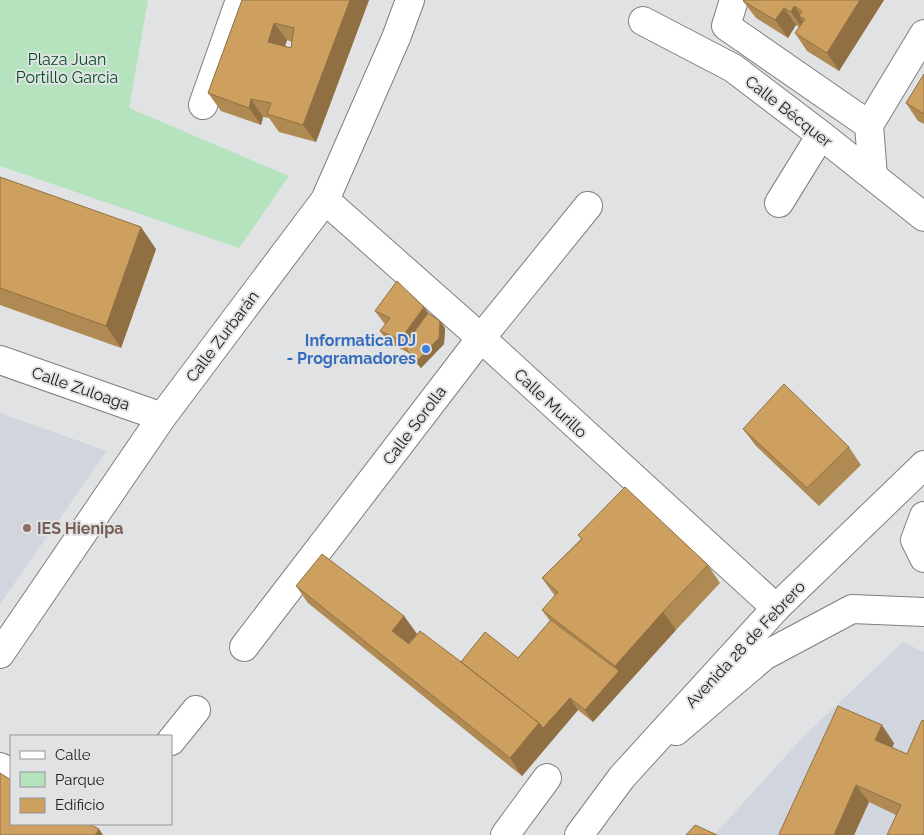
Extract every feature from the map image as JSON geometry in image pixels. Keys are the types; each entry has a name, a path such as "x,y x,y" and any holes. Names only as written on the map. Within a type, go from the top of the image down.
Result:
{"street":[{"path":"203,105 240,0"},
{"name":"Calle Zurbarán","path":"0,654 162,417 325,200 396,38 410,0"},
{"path":"734,0 726,26 869,125"},
{"name":"Calle Bécquer","path":"644,21 733,68 924,217"},
{"path":"873,176 869,125 924,34"},
{"path":"779,203 821,135"},
{"name":"Calle Murillo","path":"325,200 480,338 776,608"},
{"name":"Calle Sorolla","path":"244,647 480,338 588,206"},
{"name":"Calle Zuloaga","path":"0,360 162,417"},
{"name":"Avenida 28 de Febrero","path":"579,835 622,777 776,608 924,465"},
{"path":"924,516 916,540 924,558"},
{"path":"622,777 764,656 852,609 924,612"},
{"path":"172,741 196,710"},
{"path":"505,835 547,778"}],"shaded area":[{"name":"IES Hienipa","path":"0,413 107,451 0,604"},
{"path":"903,642 924,652 924,835 714,835 803,737"}],"green space":[{"name":"Plaza Juan Portillo Garcia","path":"0,0 148,0 129,108 289,176 239,248 0,166"}],"building":[{"path":"242,0 350,0 303,125 267,114 271,103 251,99 249,108 208,93","holes":["274,23 294,28 291,48 268,42"]},
{"path":"744,0 860,0 827,53 795,33 805,19 799,16 802,11 794,6 791,12 784,8 775,20"},
{"path":"924,74 924,114 906,103"},
{"path":"0,177 141,227 106,326 0,288"},
{"path":"397,281 424,307 400,340 380,331 390,318 375,311"},
{"path":"428,313 440,321 439,338 416,362 404,346"},
{"path":"784,384 849,447 807,488 743,429"},
{"path":"625,487 708,565 615,666 542,610 558,592 542,578 582,539 578,535"},
{"path":"322,554 404,616 392,631 409,644 420,631 539,723 510,758 296,586"},
{"path":"551,620 619,671 585,710 570,698 543,728 461,662 485,632 518,658"},
{"path":"838,706 882,725 875,740 907,754 922,720 924,721 924,835 887,835 901,805 856,785 834,835 779,834"},
{"path":"0,773 10,779 10,825 91,825 99,829 95,835 0,835"},
{"path":"695,825 717,835 686,835"}],"place":[{"name":"Informatica DJ - Programadores","path":"426,349"},
{"name":"IES Hienipa","path":"27,528"}]}
